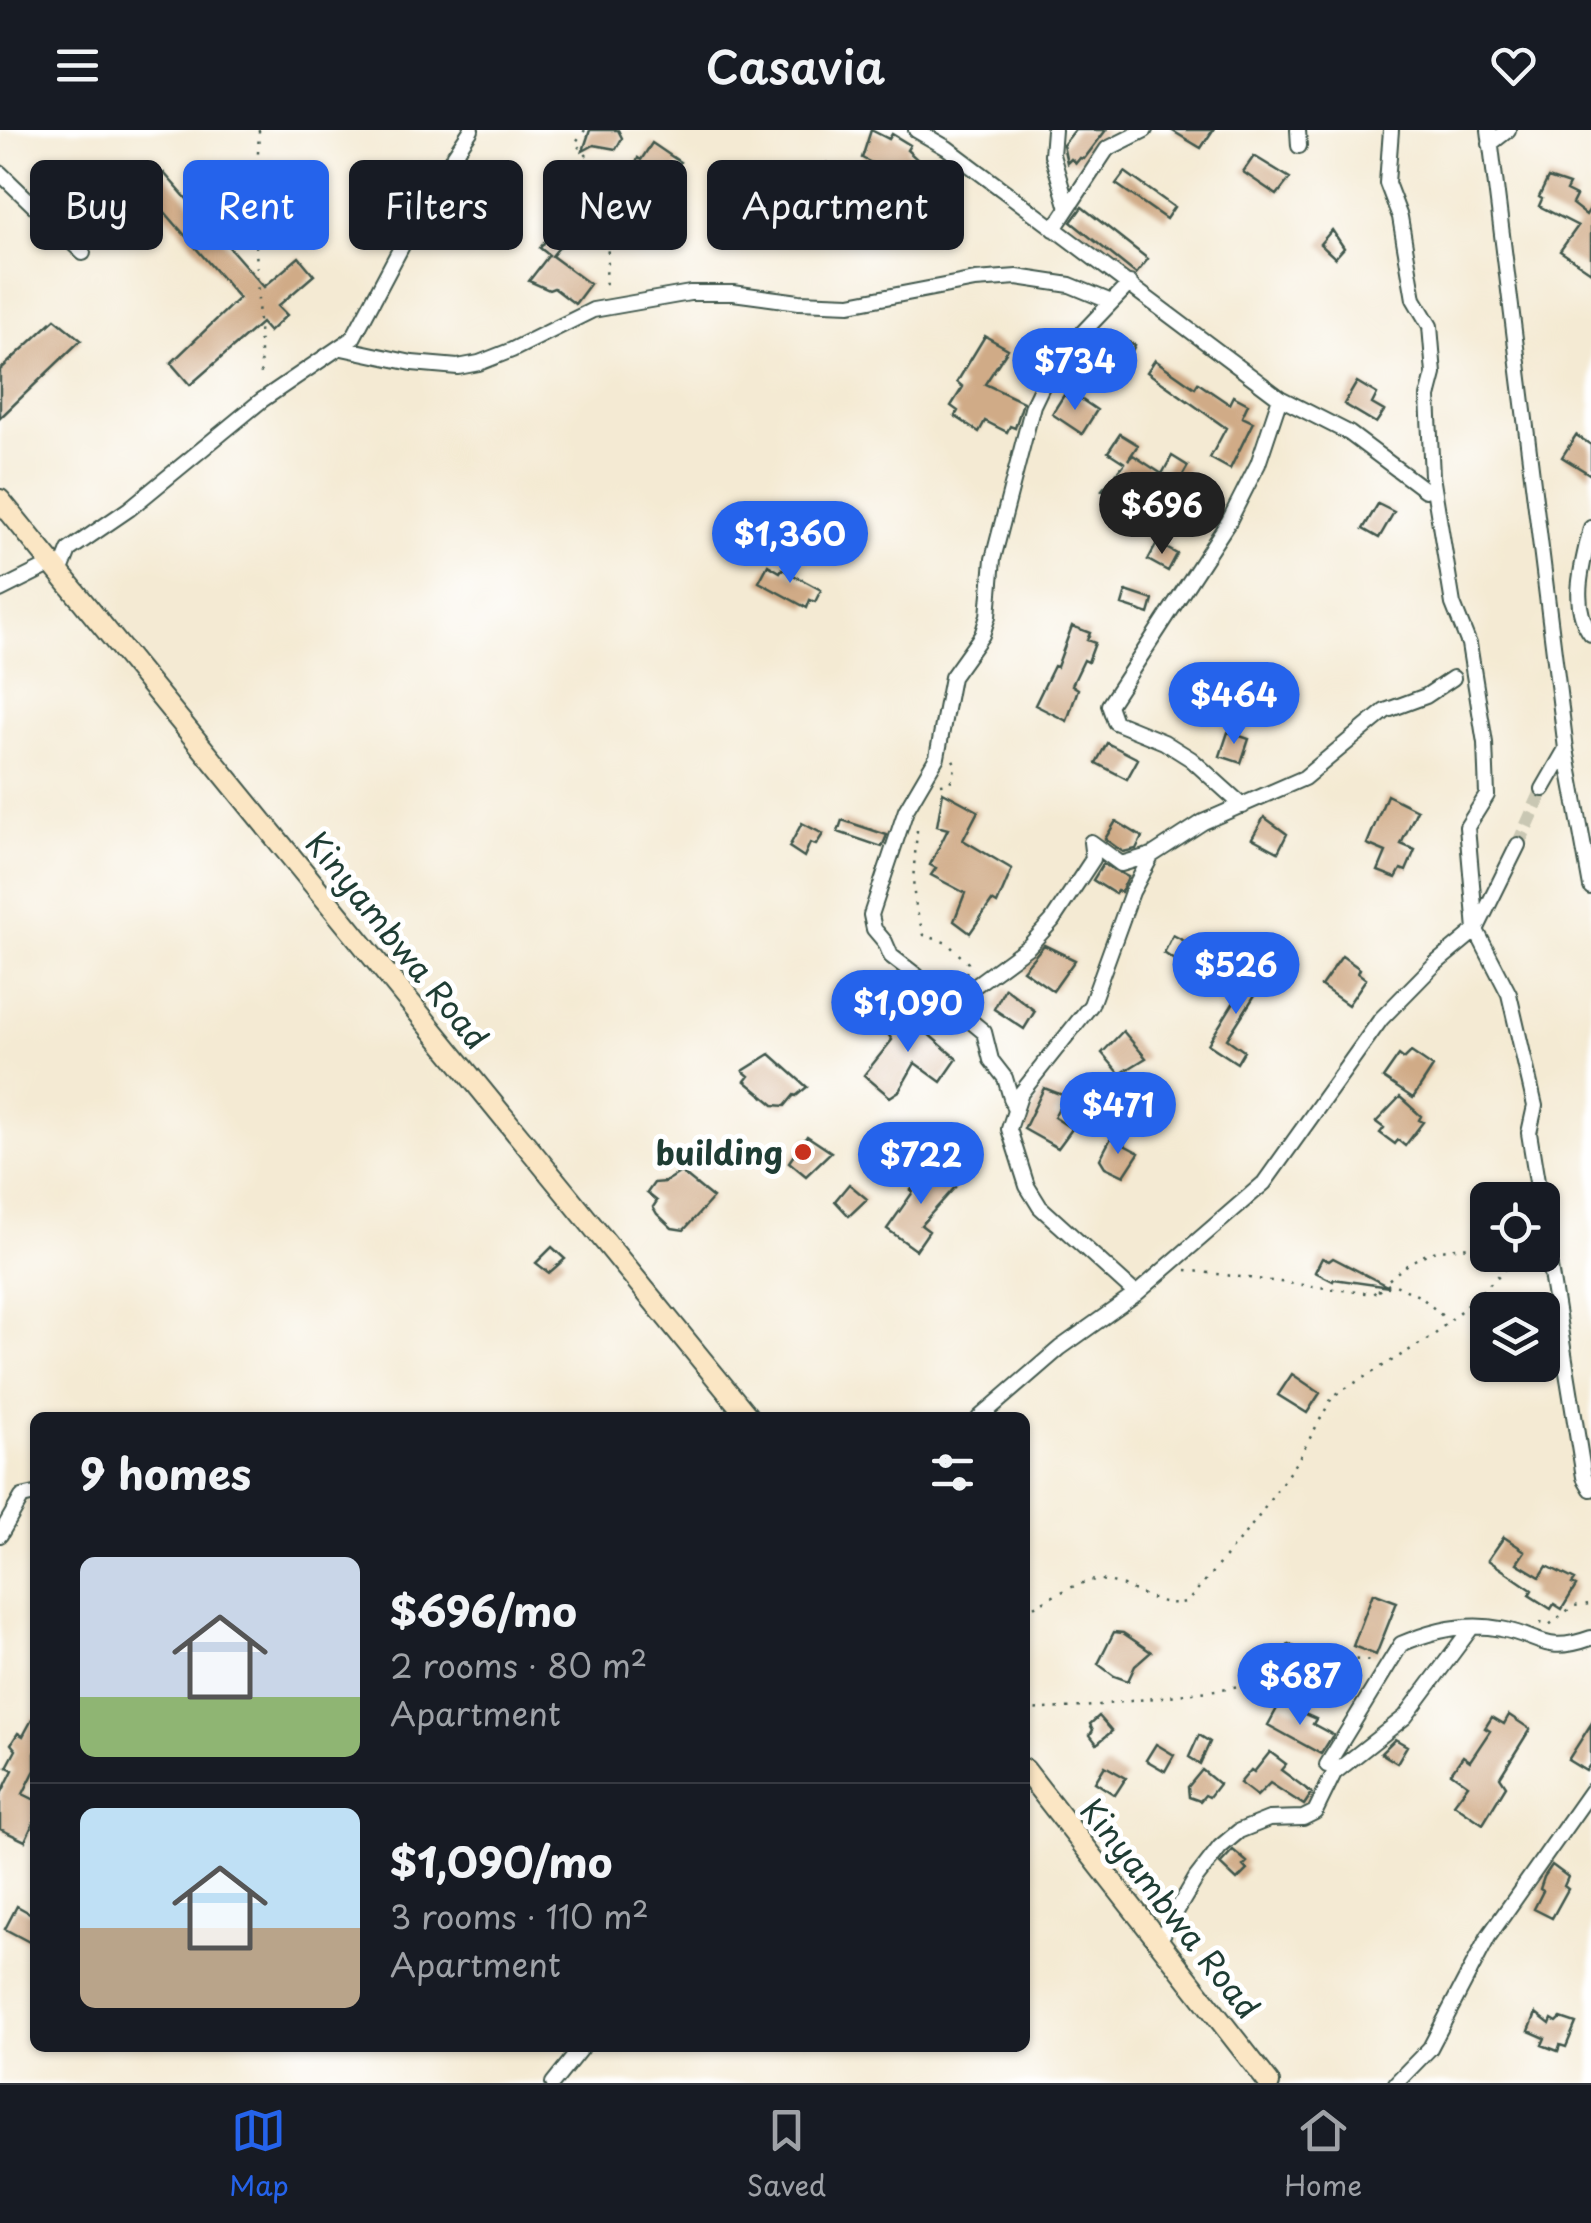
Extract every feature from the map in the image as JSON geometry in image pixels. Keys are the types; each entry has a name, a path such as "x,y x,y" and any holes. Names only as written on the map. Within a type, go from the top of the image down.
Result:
{"street":[{"path":"0,590 56,569 69,550 129,509 262,400 342,348 362,325 432,189 470,130"},
{"path":"916,130 947,148 1280,398 1349,433 1424,490"},
{"path":"1054,130 1052,155 1067,205"},
{"path":"1054,228 1107,149 1145,130"},
{"path":"1390,130 1387,182 1400,217 1414,299 1430,326 1434,374 1428,397 1432,476 1453,604 1469,644 1485,742 1486,796 1467,827 1476,930 1510,994 1534,1106 1529,1132 1537,1182"},
{"path":"1508,130 1489,137 1566,749 1591,888"},
{"path":"0,174 83,254"},
{"path":"342,348 412,363 479,363 594,310 690,293 850,304 975,280 1017,276 1070,285 1109,301"},
{"path":"1014,1108 1006,1078 990,1060 984,1032 961,1013 942,1011 917,976 892,956 874,929 871,915 906,810 939,746 952,676 982,634 988,616 993,560 1034,405 1064,352 1109,301 1130,284"},
{"path":"1243,806 1191,759 1164,742 1115,722 1109,705 1229,521 1258,464 1280,398"},
{"name":"Kinyambwa Road","path":"0,500 745,1412"},
{"path":"1591,528 1578,604 1581,621 1591,634"},
{"path":"961,1013 967,995 1029,946 1052,921 1093,859 1091,842 1121,864 1152,855 1204,822 1304,778 1385,711 1426,696 1453,678"},
{"path":"1543,788 1566,749"},
{"path":"986,1412 1060,1348 1136,1294 1264,1182 1381,1019 1435,964 1476,930 1518,845"},
{"path":"1136,1294 1040,1207 1028,1186 1009,1129 1021,1092 1091,1005 1132,892 1152,855"},
{"path":"1551,1272 1584,1478 1591,1489"},
{"path":"0,1535 22,1498 30,1496"},
{"path":"1327,1765 1401,1644 1449,1629 1472,1627 1496,1628 1561,1646 1591,1638"},
{"path":"1159,1941 1196,1878 1220,1847 1239,1831 1258,1824 1281,1817 1303,1818 1315,1812 1334,1773 1405,1717 1472,1627"},
{"name":"Kinyambwa Road","path":"1030,1776 1269,2083"},
{"path":"1396,2083 1430,2048 1488,1938 1591,1790"},
{"path":"554,2083 577,2052"}],"path":[{"path":"259,130 255,220 262,400"},
{"path":"585,130 575,143 607,177 609,232 603,309"},
{"path":"920,789 950,783 956,766 954,759 939,746"},
{"path":"918,822 910,881 913,903 924,935 947,943 968,963 967,995"},
{"path":"1373,1294 1405,1264 1434,1249 1470,1248"},
{"path":"1166,1268 1373,1294 1391,1283 1410,1290 1446,1320"},
{"path":"1030,1610 1094,1580 1122,1584 1176,1605 1188,1602 1258,1519 1334,1396 1433,1336 1501,1272"},
{"path":"1531,1621 1549,1626 1574,1606 1591,1604"},
{"path":"1030,1710 1084,1707 1264,1682 1351,1659 1380,1660 1401,1644"}],"building":[{"path":"590,130 618,130 622,138 616,149 594,145 583,151"},
{"path":"871,130 889,139 892,134 910,145 907,150 918,160 866,160 862,158"},
{"path":"1075,130 1106,130 1084,159 1067,163 1063,145"},
{"path":"1171,130 1213,130 1201,148"},
{"path":"652,143 677,160 641,160"},
{"path":"1254,156 1290,178 1277,195 1243,172"},
{"path":"1125,172 1174,207 1166,219 1116,184"},
{"path":"163,174 183,195 183,233 163,210"},
{"path":"1548,178 1569,185 1566,191 1576,196 1572,204 1586,215 1591,207 1591,272 1560,251 1578,226 1539,206"},
{"path":"1082,207 1148,259 1136,274 1071,222"},
{"path":"1332,230 1344,248 1335,258 1320,244"},
{"path":"543,244 543,250 557,250 552,256 590,284 575,304 554,288 549,290 529,281 549,255 540,248"},
{"path":"198,250 232,250 264,287 299,257 314,275 278,306 287,315 269,332 261,323 190,385 171,363 239,298"},
{"path":"55,319 81,340 0,418 0,370"},
{"path":"985,336 1008,349 985,384 1023,402 1015,428 1010,426 1007,432 985,421 979,432 955,416 958,411 951,406 963,387 957,382"},
{"path":"1118,337 1135,345 1125,365 1109,357"},
{"path":"1155,360 1195,388 1198,383 1229,404 1233,396 1248,404 1242,417 1253,422 1230,469 1210,458 1226,428 1147,372"},
{"path":"1357,382 1377,394 1372,404 1384,411 1376,423 1344,404"},
{"path":"1072,393 1097,410 1082,434 1052,414 1064,395 1069,398"},
{"path":"1120,434 1138,445 1128,460 1133,455 1162,474 1172,456 1188,466 1156,522 1139,512 1152,491 1127,476 1115,497 1102,490 1125,463 1108,452"},
{"path":"1576,435 1591,445 1591,475 1562,457"},
{"path":"1378,504 1394,512 1379,538 1363,529"},
{"path":"1157,543 1177,554 1168,571 1148,560"},
{"path":"768,565 821,590 815,602 810,600 807,608 759,582"},
{"path":"1126,591 1153,600 1149,614 1122,605"},
{"path":"1072,626 1090,633 1087,640 1095,643 1072,685 1078,689 1067,721 1035,705 1054,666 1057,667"},
{"path":"1228,732 1249,739 1241,763 1220,756"},
{"path":"1107,743 1138,759 1127,779 1096,763"},
{"path":"943,792 978,811 963,840 1012,869 997,904 992,901 970,933 954,921 965,893 931,875 936,868 930,865 948,829 937,826"},
{"path":"1387,795 1417,810 1401,844 1415,850 1406,871 1401,869 1396,878 1378,871 1386,852 1367,844"},
{"path":"1264,817 1287,834 1278,852 1252,838"},
{"path":"842,820 887,835 882,847 838,832"},
{"path":"1116,821 1142,837 1136,849 1123,852 1105,839"},
{"path":"802,823 823,834 816,845 810,843 804,857 789,847"},
{"path":"1103,864 1128,877 1121,892 1115,894 1093,880"},
{"path":"1173,935 1201,950 1186,968 1164,953"},
{"path":"1044,945 1075,960 1053,991 1023,970"},
{"path":"1342,956 1360,969 1358,973 1366,979 1348,1005 1321,986"},
{"path":"1255,968 1267,976 1227,1039 1244,1051 1237,1063 1208,1044"},
{"path":"1005,988 1035,1011 1024,1029 994,1009"},
{"path":"902,1006 923,1020 919,1026 957,1059 941,1082 915,1063 899,1091 890,1097 864,1075 892,1040 886,1031"},
{"path":"1123,1031 1146,1058 1120,1074 1102,1053"},
{"path":"1411,1052 1433,1067 1413,1098 1383,1078 1399,1055 1404,1059"},
{"path":"770,1054 807,1087 785,1106 774,1105 745,1081 749,1076 743,1071"},
{"path":"1044,1088 1065,1096 1054,1117 1072,1129 1058,1148 1024,1129"},
{"path":"1400,1097 1423,1122 1405,1146 1380,1133 1384,1128 1376,1122"},
{"path":"807,1136 831,1152 806,1176 789,1162"},
{"path":"1111,1138 1139,1153 1124,1176 1105,1167 1100,1159"},
{"path":"933,1165 956,1186 921,1225 929,1231 916,1250 887,1229 911,1190"},
{"path":"681,1172 713,1198 684,1230 672,1228 657,1214 653,1207 657,1201 647,1193 654,1183 665,1182"},
{"path":"849,1184 867,1199 849,1216 835,1201"},
{"path":"552,1247 565,1259 549,1273 536,1263"},
{"path":"1322,1258 1333,1258 1389,1287 1333,1281 1315,1272"},
{"path":"1292,1374 1320,1393 1307,1413 1278,1395"},
{"path":"1504,1537 1525,1551 1517,1563 1540,1577 1547,1566 1575,1580 1572,1584 1576,1586 1562,1609 1554,1604 1551,1609 1529,1595 1532,1590 1488,1560"},
{"path":"1373,1593 1397,1602 1376,1655 1353,1646"},
{"path":"1114,1632 1123,1633 1151,1652 1135,1666 1128,1681 1098,1664"},
{"path":"1289,1644 1311,1655 1304,1668 1282,1657"},
{"path":"1280,1703 1316,1719 1313,1724 1333,1735 1321,1754 1268,1725"},
{"path":"1509,1715 1530,1729 1500,1777 1506,1786 1483,1824 1454,1804 1468,1785 1451,1773 1463,1756 1470,1761 1490,1731 1485,1728 1492,1717 1504,1724"},
{"path":"1099,1716 1112,1731 1097,1744 1090,1735 1090,1724"},
{"path":"30,1723 30,1780 23,1794 30,1798 30,1830 25,1841 0,1829 0,1796 13,1770 7,1767 16,1750 11,1744 18,1733 23,1736"},
{"path":"1591,1724 1591,1763 1586,1771 1568,1760"},
{"path":"1199,1735 1210,1742 1200,1764 1189,1757"},
{"path":"1395,1739 1407,1746 1397,1763 1381,1753"},
{"path":"1156,1744 1174,1755 1165,1771 1146,1760"},
{"path":"1270,1752 1286,1764 1281,1770 1312,1793 1304,1805 1270,1783 1257,1796 1240,1783"},
{"path":"1105,1766 1126,1778 1115,1795 1095,1782"},
{"path":"1202,1770 1219,1784 1209,1797 1205,1795 1200,1801 1189,1797 1188,1787"},
{"path":"1233,1850 1247,1862 1243,1866 1247,1870 1237,1880 1220,1864"},
{"path":"1552,1865 1568,1877 1564,1886 1568,1889 1552,1918 1534,1909"},
{"path":"17,1906 30,1913 30,1942 5,1929"},
{"path":"1536,2013 1550,2024 1552,2019 1557,2022 1561,2018 1576,2023 1566,2047 1560,2045 1558,2051 1542,2045 1545,2038 1529,2031"}],"tunnel":[{"path":"1518,845 1543,789"}],"place":[{"name":"building","path":"803,1152"}]}
